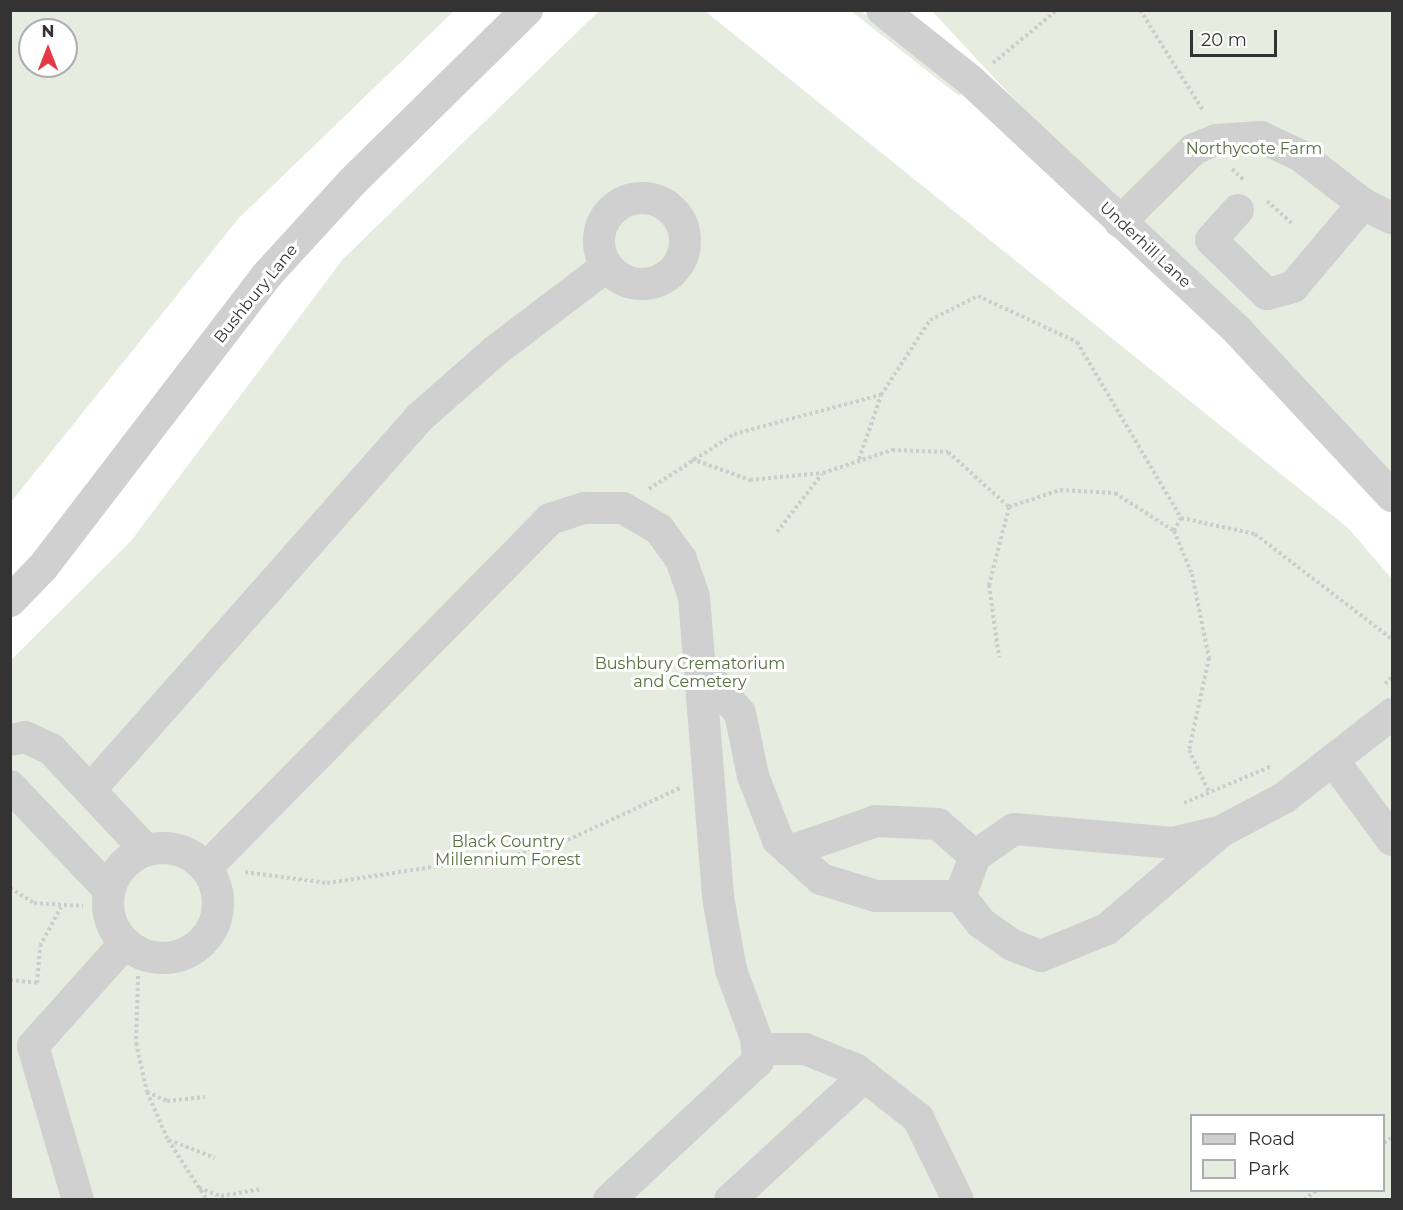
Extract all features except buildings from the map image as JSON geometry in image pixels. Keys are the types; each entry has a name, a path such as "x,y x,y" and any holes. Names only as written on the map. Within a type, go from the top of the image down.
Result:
{"street":[{"name":"Bushbury Lane","path":"10,601 43,567 266,276 354,180 527,10"},
{"name":"Underhill Lane","path":"882,10 970,80 1238,331 1392,496"},
{"path":"1120,222 1194,149 1216,140 1261,137 1301,156 1363,204 1392,218"},
{"path":"1238,210 1211,240 1267,294 1293,287 1363,204"},
{"path":"90,790 420,417 495,351 607,266"},
{"path":"206,868 550,519 584,508 623,508 659,529 681,559 694,597 718,897 731,970 757,1049 758,1061 609,1200"},
{"path":"699,666 740,713 753,776 778,840 820,879 876,897 960,897"},
{"path":"960,897 981,923 1012,945 1041,956 1107,929 1220,832 1284,798 1333,760 1384,702"},
{"path":"10,740 25,736 51,749 146,850"},
{"path":"1333,760 1392,840"},
{"path":"10,786 108,896 112,924 134,949 179,956 208,935 218,901 206,868 179,850 146,850 123,865 108,896"},
{"path":"790,851 876,821 938,824 975,856"},
{"path":"960,897 975,856 1014,829 1173,843 1220,832"},
{"path":"78,1200 33,1046 134,949"},
{"path":"757,1049 805,1049 865,1076 918,1118 958,1200"},
{"path":"730,1200 865,1076"}],"path":[{"path":"970,80 1058,10"},
{"path":"859,459 881,395 930,320 978,296 1077,342 1181,518 1255,534 1392,639"},
{"path":"623,508 691,459 734,434 881,395"},
{"path":"691,459 750,480 823,474 859,459 892,450 948,452 1009,507"},
{"path":"777,532 823,474"},
{"path":"1009,507 1060,490 1115,493 1174,531 1192,574 1209,658 1189,750 1209,792"},
{"path":"999,657 989,585 1009,507"},
{"path":"1174,531 1181,518"},
{"path":"1384,702 1392,677"},
{"path":"1184,802 1281,763"},
{"path":"206,868 327,882 546,850 708,775"},
{"path":"10,888 34,903 61,907 108,896"},
{"path":"10,980 37,983 40,946 61,907"},
{"path":"134,949 136,1043 147,1092 168,1140 207,1200"},
{"path":"147,1092 167,1101 206,1097"},
{"path":"168,1140 215,1158"},
{"path":"198,1188 221,1196 262,1189"}],"green space":[{"path":"11,10 454,11 238,219 11,502"},
{"name":"Bushbury Crematorium and Cemetery","path":"599,11 705,11 1348,528 1392,579 1392,1199 11,1199 10,661 131,541 343,259"},
{"path":"851,11 861,11 964,91 959,96"},
{"name":"Northycote Farm","path":"932,11 1392,11 1392,474 1140,234"}],"park label":[{"name":"Black Country Millennium Forest","path":"508,851"}]}
